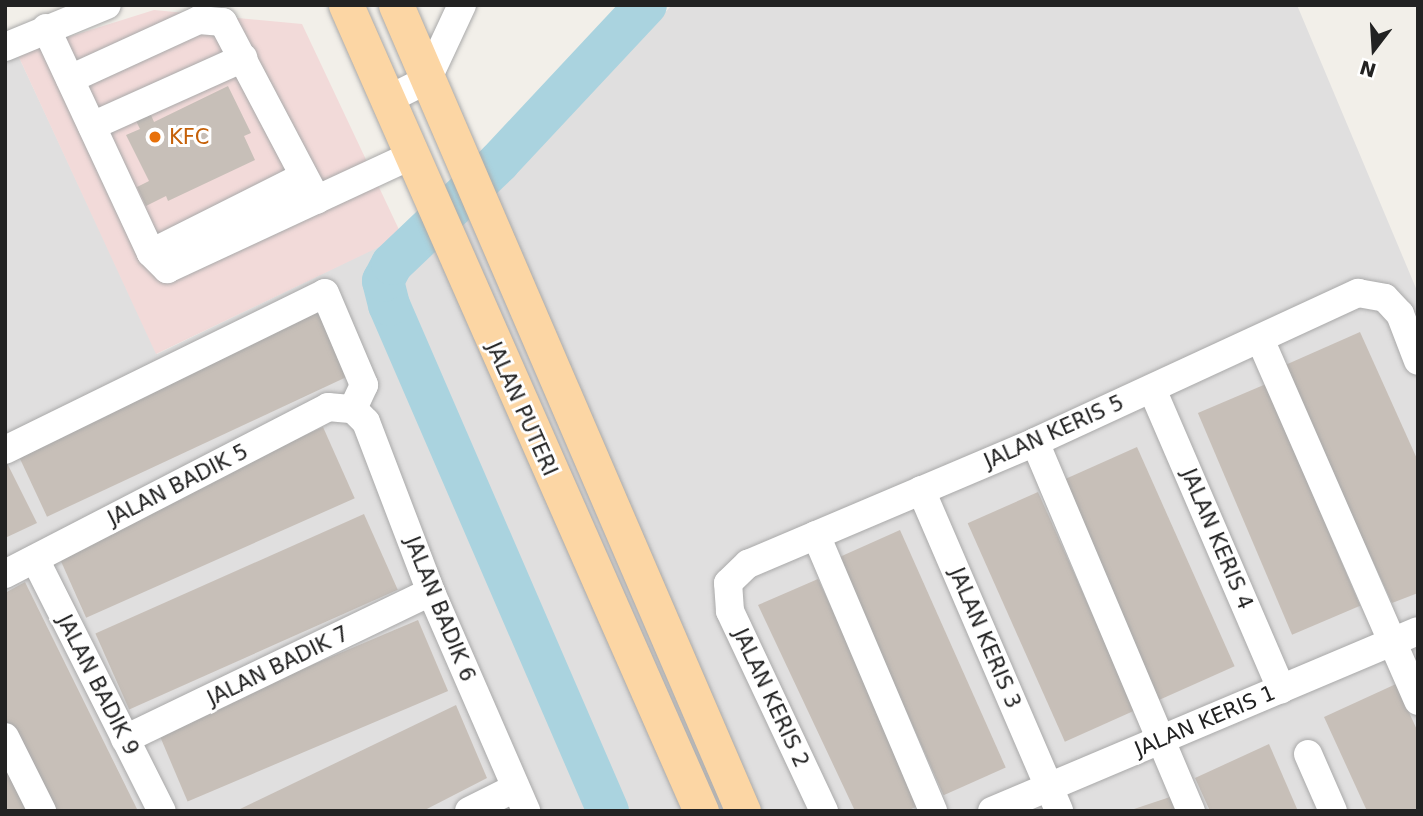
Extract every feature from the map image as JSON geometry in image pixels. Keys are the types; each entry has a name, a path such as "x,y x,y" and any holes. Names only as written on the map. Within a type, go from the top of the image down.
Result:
{"main road":[{"name":"JALAN PUTERI","path":"346,5 638,674 701,811"},
{"name":"JALAN PUTERI","path":"396,5 458,156 743,811"},
{"path":"638,674 675,659"}],"street":[{"path":"5,47 107,5"},
{"path":"387,100 427,80 462,5"},
{"path":"70,79 210,18 223,22 310,188"},
{"path":"46,28 151,253 158,264 173,270 310,188 415,166"},
{"path":"92,126 243,58"},
{"path":"5,450 325,293 363,386 353,409"},
{"name":"JALAN KERIS 5","path":"728,583 748,564 1035,442 1358,293 1385,298 1400,314 1418,361"},
{"path":"1260,339 1418,701"},
{"name":"JALAN KERIS 4","path":"1152,389 1281,689"},
{"name":"JALAN BADIK 5","path":"5,574 328,407 353,409"},
{"name":"JALAN BADIK 6","path":"353,409 366,422 431,592 521,799"},
{"path":"1035,442 1191,811"},
{"name":"JALAN KERIS 3","path":"921,489 1054,799"},
{"path":"816,535 933,811"},
{"name":"JALAN BADIK 9","path":"35,559 162,811"},
{"name":"JALAN KERIS 2","path":"728,583 730,611 824,811"},
{"name":"JALAN BADIK 7","path":"125,739 431,592"},
{"name":"JALAN KERIS 1","path":"992,811 1054,799 1159,740 1418,631"},
{"path":"5,737 42,811"},
{"path":"1308,754 1332,811"},
{"path":"469,811 521,799"}],"shaded area":[{"path":"672,5 1297,5 1418,293 1418,811 5,811 5,27 157,354 503,186"},
{"path":"154,10 302,24 402,236 156,354 17,53"}],"building":[{"path":"228,86 251,133 244,136 255,160 168,201 166,196 146,206 137,187 149,181 126,135 140,129 132,113 147,106 154,122"},
{"path":"322,309 352,374 47,517 17,451"},
{"path":"1360,332 1418,461 1418,593 1392,603 1283,366"},
{"path":"1266,384 1360,606 1292,635 1198,413"},
{"path":"323,427 355,498 86,618 54,547"},
{"path":"1137,447 1235,666 1158,700 1060,481"},
{"path":"5,459 37,523 5,538"},
{"path":"1038,492 1135,710 1065,742 968,523"},
{"path":"364,514 398,590 129,709 95,634"},
{"path":"900,530 1006,768 944,795 838,558"},
{"path":"818,579 924,804 906,811 855,811 758,605"},
{"path":"25,582 138,811 50,811 5,722 5,593"},
{"path":"418,620 448,691 188,801 157,731"},
{"path":"1396,684 1418,732 1418,811 1367,811 1324,717"},
{"path":"456,705 487,778 423,811 236,811"},
{"path":"1269,744 1298,811 1210,811 1195,778"},
{"path":"5,762 29,811 5,811"},
{"path":"1170,797 1176,811 1131,811 1131,810"}],"waterway":[{"path":"608,811 389,305 383,281 392,264 499,162 646,5"}],"place":[{"name":"KFC","path":"155,137"}]}
